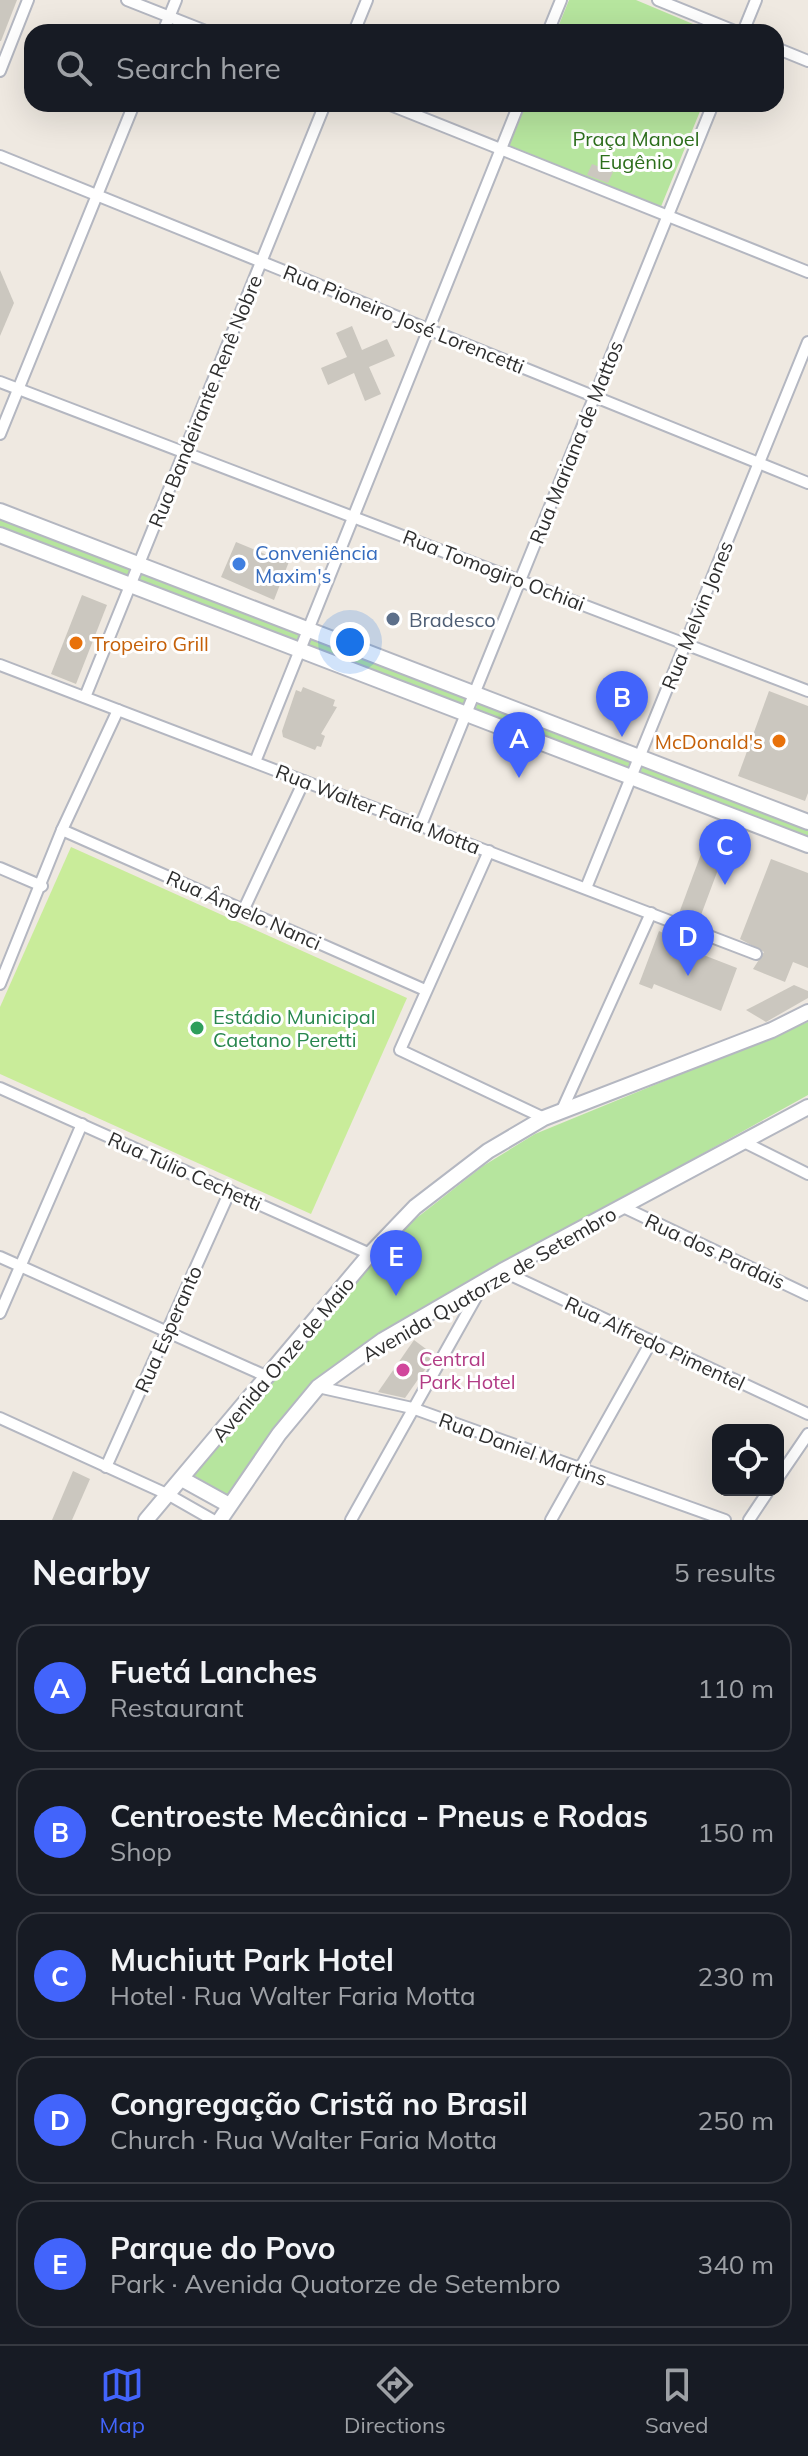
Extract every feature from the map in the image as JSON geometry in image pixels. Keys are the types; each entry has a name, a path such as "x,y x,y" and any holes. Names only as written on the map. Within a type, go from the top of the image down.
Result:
{"main road":[{"path":"0,511 474,695 807,819"},
{"path":"0,535 808,845"},
{"name":"Avenida Onze de Maio","path":"146,1520 407,1213 463,1169 544,1118 772,1030 808,1012"},
{"name":"Avenida Quatorze de Setembro","path":"220,1520 279,1434 318,1387 383,1340 502,1271 808,1107"},
{"path":"182,1479 229,1505"}],"street":[{"path":"0,71 28,0"},
{"path":"127,0 187,24"},
{"path":"166,24 176,0"},
{"path":"357,24 367,0"},
{"path":"551,24 561,0"},
{"path":"658,0 720,24"},
{"path":"744,24 756,0"},
{"path":"784,51 808,61"},
{"path":"0,434 131,112"},
{"name":"Rua Bandeirante Renê Nobre","path":"85,697 322,112"},
{"path":"408,112 808,272"},
{"path":"255,762 516,112"},
{"name":"Rua Mariana de Mattos","path":"421,825 710,112"},
{"name":"Rua Pioneiro José Lorencetti","path":"0,156 808,483"},
{"name":"Rua Melvin Jones","path":"586,888 808,342"},
{"name":"Rua Tomogiro Ochiai","path":"0,382 808,691"},
{"name":"Rua Walter Faria Motta","path":"0,665 756,954"},
{"path":"0,984 62,830 118,710"},
{"path":"243,911 304,781"},
{"name":"Rua Ângelo Nanci","path":"62,830 425,990"},
{"path":"489,851 400,1050 544,1118"},
{"path":"0,868 42,886"},
{"path":"562,1110 651,913"},
{"name":"Rua Túlio Cechetti","path":"0,1088 370,1254"},
{"path":"0,1313 82,1124"},
{"path":"744,1142 808,1174"},
{"name":"Rua Esperanto","path":"106,1467 230,1191"},
{"name":"Rua dos Pardais","path":"623,1207 808,1295"},
{"path":"0,1257 268,1377"},
{"name":"Rua Alfredo Pimentel","path":"502,1271 808,1414"},
{"path":"351,1520 486,1281"},
{"path":"551,1520 651,1342"},
{"name":"Rua Daniel Martins","path":"318,1387 412,1408 725,1520"},
{"path":"0,1418 169,1495 213,1520"},
{"path":"784,1469 808,1434"},
{"path":"749,1520 765,1496"}],"green space":[{"path":"569,0 636,0 693,24 559,24"},
{"name":"Praça Manoel Eugênio","path":"523,112 700,112 660,209 509,146"},
{"path":"0,519 131,570 128,578 0,529"},
{"path":"142,574 299,635 296,642 139,581"},
{"path":"311,639 466,698 463,706 308,646"},
{"path":"478,703 631,761 627,769 475,710"},
{"path":"643,766 808,829 808,838 640,773"},
{"name":"Estádio Municipal Caetano Peretti","path":"71,847 407,998 311,1214 0,1074 0,1007"},
{"path":"808,1022 808,1095 380,1333 309,1386 229,1496 193,1475 376,1258 414,1220 483,1166 535,1134"}],"building":[{"path":"0,0 17,0 1,41 0,41"},
{"path":"592,164 613,172 608,183 587,175"},
{"path":"0,270 14,303 0,336"},
{"path":"352,326 362,350 387,339 395,356 369,367 381,394 365,401 354,373 328,385 321,368 347,357 336,333"},
{"path":"236,542 272,557 273,553 290,559 274,600 221,577"},
{"name":"Tropeiro Grill","path":"82,595 107,605 76,684 51,674"},
{"path":"303,687 335,700 333,706 337,707 321,734 325,736 321,747 317,746 315,750 283,737 282,731 296,690 301,692"},
{"name":"McDonald's","path":"769,691 808,706 808,793 805,801 738,776"},
{"path":"711,827 731,835 698,923 678,916"},
{"path":"771,859 808,873 808,968 793,962 785,982 753,969 764,952 740,939"},
{"path":"659,931 672,937 670,942 737,968 721,1011 654,984 652,989 639,984"},
{"path":"794,985 808,991 808,998 766,1022 746,1010"},
{"path":"414,1340 434,1355 433,1358 405,1398 378,1392"},
{"path":"73,1471 90,1479 72,1520 52,1520"}],"place":[{"name":"Conveniência Maxim's","path":"239,564"},
{"name":"Bradesco","path":"393,619"},
{"name":"Tropeiro Grill","path":"76,643"},
{"name":"Centroeste Mecânica - Pneus e Rodas","path":"622,737"},
{"name":"McDonald's","path":"779,741"},
{"name":"Fuetá Lanches","path":"519,778"},
{"name":"Muchiutt Park Hotel","path":"725,885"},
{"name":"Congregação Cristã no Brasil","path":"688,976"},
{"name":"Estádio Municipal Caetano Peretti","path":"197,1028"},
{"name":"Parque do Povo","path":"396,1296"},
{"name":"Central Park Hotel","path":"403,1370"}]}
